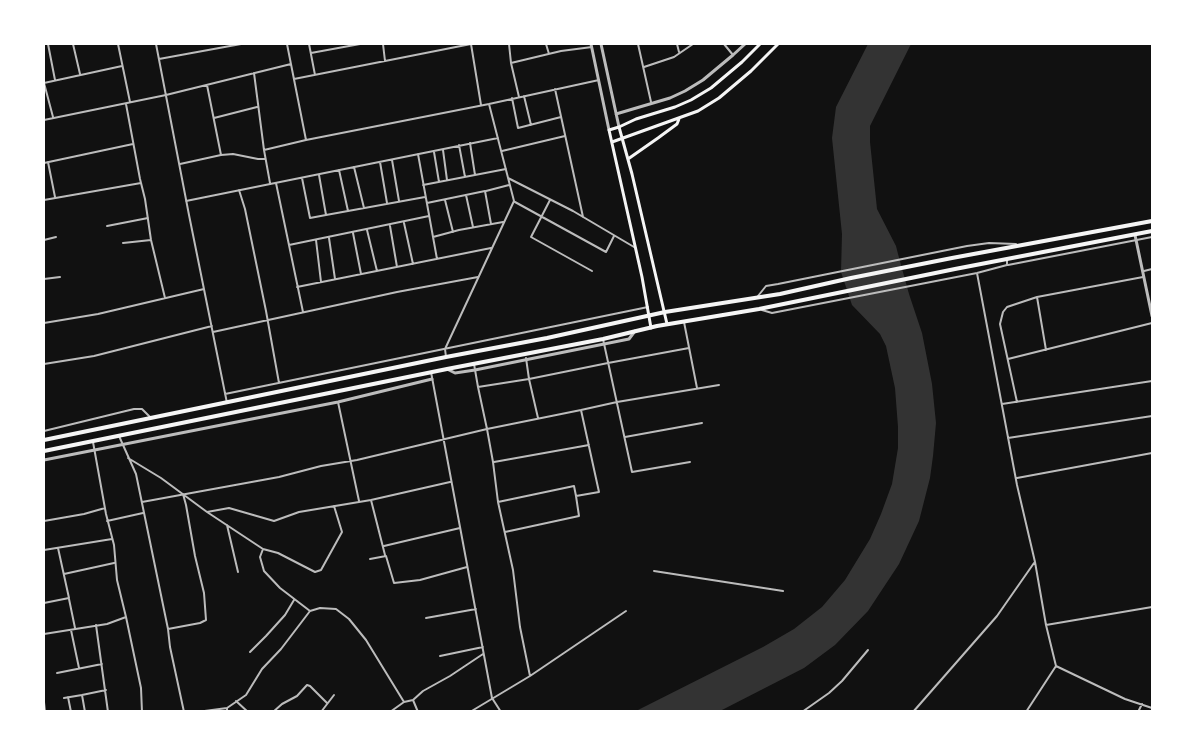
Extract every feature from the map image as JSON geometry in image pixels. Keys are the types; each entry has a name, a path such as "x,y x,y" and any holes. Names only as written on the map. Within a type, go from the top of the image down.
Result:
{"highway":[{"path":"44,440 547,338 649,315 800,290 952,258 1152,221"},
{"path":"44,452 474,363 526,357 603,341 651,327 759,309 1007,259 1135,237 1152,231"}],"main road":[{"path":"651,327 609,130 691,100 711,88 760,44"},
{"path":"612,142 698,111 719,98 778,44"},
{"path":"628,159 677,124 680,118"},
{"path":"618,127 628,159 667,324"}],"street":[{"path":"46,44 55,80"},
{"path":"73,44 80,74"},
{"path":"118,44 133,144 151,240 165,298"},
{"path":"156,44 227,403"},
{"path":"159,59 241,44"},
{"path":"287,44 306,140"},
{"path":"309,44 315,75"},
{"path":"335,44 336,48"},
{"path":"311,53 360,44"},
{"path":"383,44 386,61"},
{"path":"449,44 450,48"},
{"path":"294,79 471,44 481,105"},
{"path":"509,44 519,97"},
{"path":"546,44 549,54"},
{"path":"601,44 618,127"},
{"path":"638,44 652,103"},
{"path":"676,44 679,53"},
{"path":"644,67 674,57 693,44"},
{"path":"724,44 734,55"},
{"path":"616,114 685,91 703,80 745,44"},
{"path":"512,63 592,45 609,130"},
{"path":"44,120 166,95 291,64"},
{"path":"53,118 44,83 122,66"},
{"path":"254,73 271,184"},
{"path":"264,150 599,80"},
{"path":"207,85 221,155"},
{"path":"555,89 583,217"},
{"path":"524,96 531,125"},
{"path":"512,98 518,128 561,117"},
{"path":"489,104 514,201 606,252 614,236"},
{"path":"213,118 258,107"},
{"path":"502,151 565,136"},
{"path":"186,201 498,138"},
{"path":"470,143 475,175"},
{"path":"44,163 133,144"},
{"path":"459,146 465,177"},
{"path":"442,149 447,180"},
{"path":"434,151 439,182"},
{"path":"180,164 221,155 238,154 252,159 266,159"},
{"path":"418,154 437,259"},
{"path":"392,159 399,201"},
{"path":"48,162 55,198"},
{"path":"380,162 387,203"},
{"path":"354,167 363,208"},
{"path":"423,185 507,169"},
{"path":"339,170 348,211"},
{"path":"318,174 326,215"},
{"path":"302,177 310,218 425,197"},
{"path":"508,178 635,247"},
{"path":"44,200 141,183"},
{"path":"276,183 303,312"},
{"path":"427,203 509,185"},
{"path":"239,190 245,209 279,383"},
{"path":"486,191 491,224"},
{"path":"466,195 473,227"},
{"path":"550,199 531,237 592,270"},
{"path":"445,200 453,232"},
{"path":"446,357 445,349 514,201"},
{"path":"289,245 429,216"},
{"path":"107,226 148,218"},
{"path":"404,221 413,264"},
{"path":"433,237 504,222"},
{"path":"389,224 397,267"},
{"path":"367,229 377,271"},
{"path":"352,232 361,274"},
{"path":"44,240 56,237"},
{"path":"328,237 335,279"},
{"path":"759,309 772,313 977,273 1135,237 1152,237"},
{"path":"1135,237 1152,316"},
{"path":"123,243 151,240"},
{"path":"316,240 321,282"},
{"path":"757,298 766,286 967,246 989,243 1025,245"},
{"path":"297,287 491,248"},
{"path":"1007,259 1007,265"},
{"path":"1143,271 1152,269"},
{"path":"977,273 1016,478 1056,666 1026,711"},
{"path":"44,279 60,277"},
{"path":"213,332 478,277"},
{"path":"1017,402 1000,324 1007,307 1036,297 1144,277"},
{"path":"44,323 98,314 204,289"},
{"path":"1036,297 1046,350"},
{"path":"225,394 648,308"},
{"path":"684,322 697,388"},
{"path":"1008,358 1152,323"},
{"path":"44,364 94,356 212,326"},
{"path":"603,341 632,472 690,462"},
{"path":"478,387 689,348"},
{"path":"447,369 455,373 475,370 526,357 538,418"},
{"path":"474,363 494,462 498,502 513,570 520,627 530,676"},
{"path":"431,372 492,698 501,711"},
{"path":"44,460 338,402 432,379"},
{"path":"1002,405 1152,381"},
{"path":"142,502 279,477 538,418 719,385"},
{"path":"338,402 359,501"},
{"path":"44,431 134,409 142,409 151,418"},
{"path":"576,496 599,492 581,410"},
{"path":"1008,438 1152,416"},
{"path":"625,438 702,423"},
{"path":"119,436 136,474 184,711"},
{"path":"93,442 112,539 117,580 141,688 142,711"},
{"path":"494,462 589,446"},
{"path":"1016,478 1152,453"},
{"path":"128,458 161,478 263,549 278,553 315,572 321,570 342,532 334,506"},
{"path":"207,512 229,508 274,521 298,512 371,500 451,482"},
{"path":"498,502 574,486 579,516 506,532"},
{"path":"168,629 206,620 204,593 183,494"},
{"path":"371,500 394,583 420,580 467,567"},
{"path":"44,521 105,508"},
{"path":"107,520 144,513"},
{"path":"227,525 238,572"},
{"path":"384,546 460,528"},
{"path":"44,550 112,539"},
{"path":"58,548 75,628"},
{"path":"263,549 260,557 264,571 280,588 310,611"},
{"path":"369,559 386,556"},
{"path":"913,711 997,616 1035,562"},
{"path":"64,573 115,563"},
{"path":"654,571 783,591"},
{"path":"44,597 44,603 69,598"},
{"path":"250,652 285,615 295,599"},
{"path":"1046,625 1152,606"},
{"path":"196,711 227,710 246,695 262,669 281,649 310,611 320,608 336,609 349,619 366,640 404,702"},
{"path":"426,618 476,609"},
{"path":"470,711 530,676 626,611"},
{"path":"44,634 107,624 126,617"},
{"path":"96,625 108,711"},
{"path":"70,629 79,668"},
{"path":"440,656 483,647"},
{"path":"802,711 842,681 868,650"},
{"path":"390,711 404,702 413,700 423,691 484,653"},
{"path":"57,672 102,664"},
{"path":"1056,666 1125,699 1152,708"},
{"path":"273,711 297,696 307,685 327,703"},
{"path":"70,711 66,698 106,690"},
{"path":"82,695 85,711"},
{"path":"321,711 334,695"},
{"path":"413,700 418,711"},
{"path":"236,701 248,711"},
{"path":"44,702 45,711"},
{"path":"1138,711 1142,704"}],"shaded area":[{"path":"868,44 911,44 870,126 870,142 877,209 896,246 922,333 932,384 936,423 933,456 919,521 899,564 868,611 835,645 804,668 720,711 634,712 763,647 794,629 822,607 845,580 870,539 892,484 898,448 895,388 886,346 880,334 852,305 841,272 842,234 832,138 836,107"}]}
